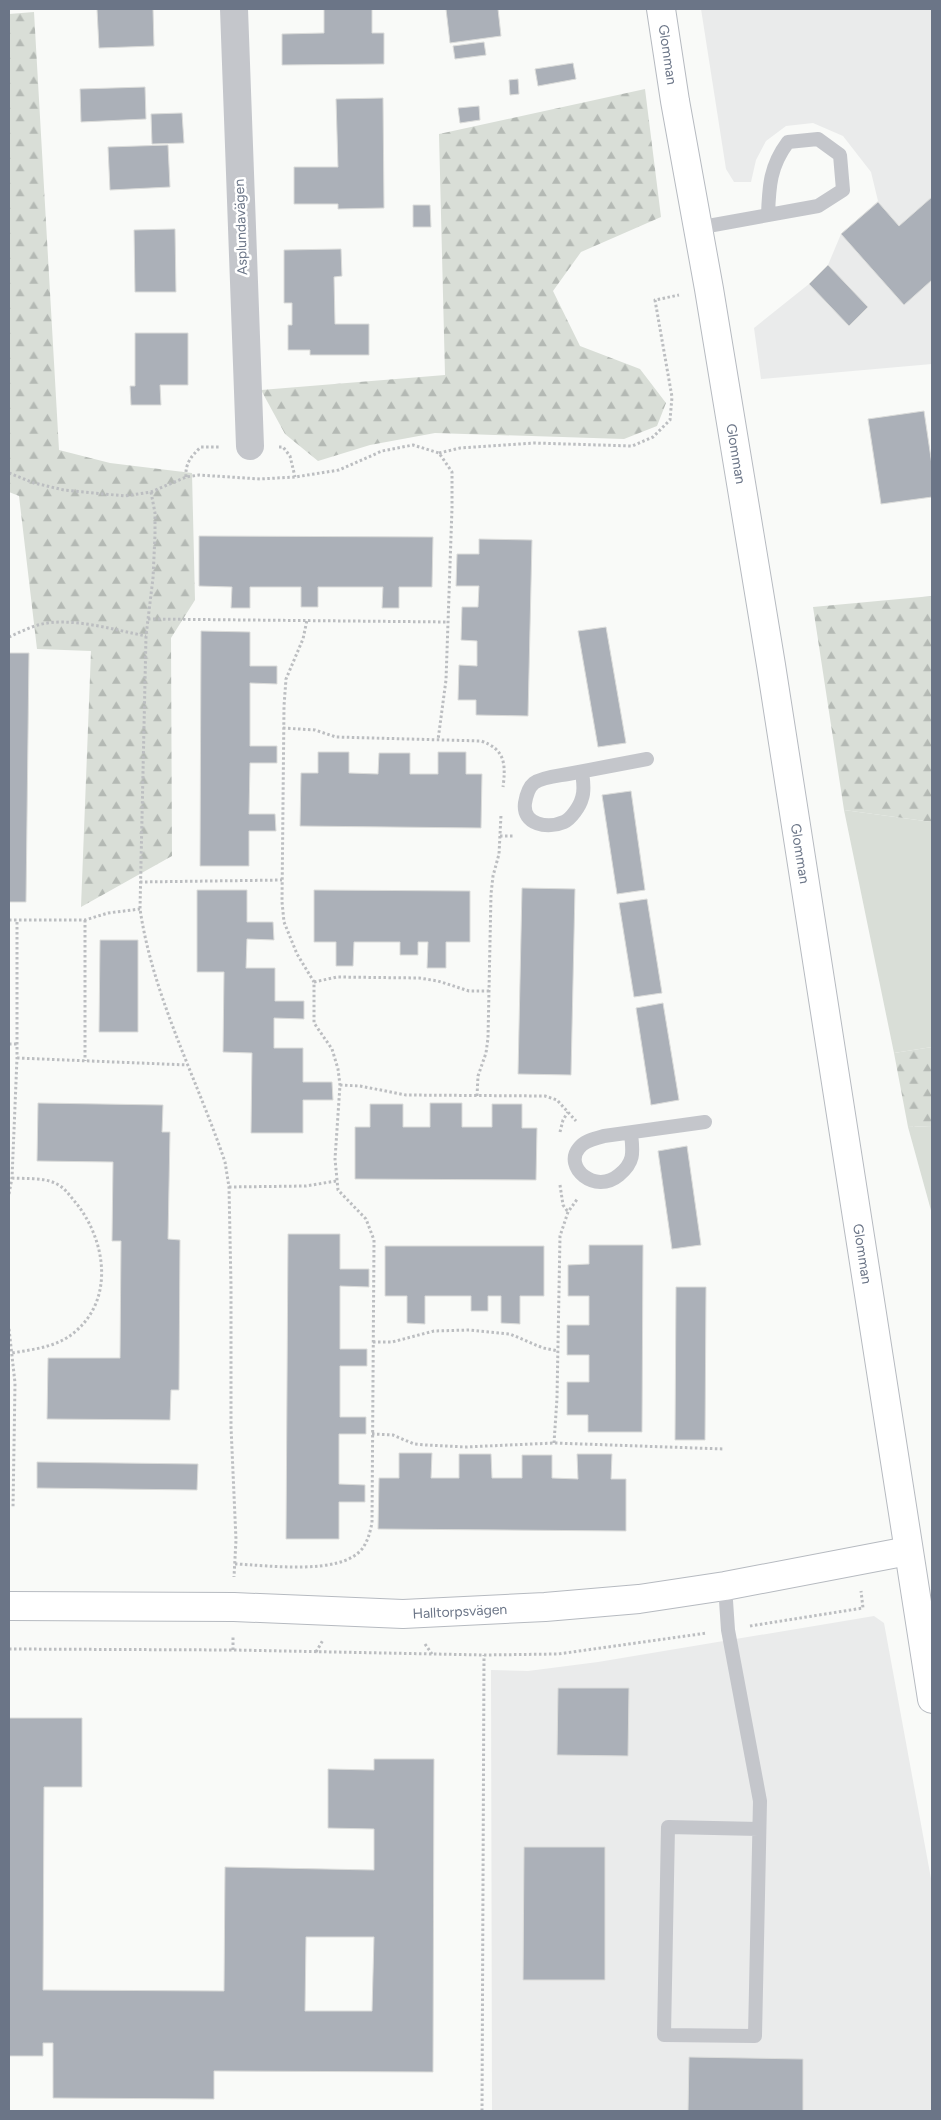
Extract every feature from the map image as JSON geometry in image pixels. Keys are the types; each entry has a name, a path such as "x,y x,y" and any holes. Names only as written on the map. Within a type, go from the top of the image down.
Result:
{"street":[{"name":"Asplundavägen","path":"234,9 250,446"},
{"name":"Glomman","path":"661,9 774,685 932,1699"},
{"name":"Halltorpsvägen","path":"9,1606 234,1607 403,1614 545,1607 639,1599 725,1586 908,1551"}],"lane":[{"path":"698,228 818,206 843,190 840,155 818,139 788,142 777,156 770,183 768,215"},
{"path":"582,772 584,789 582,799 565,822 548,826 540,825 530,820 524,806 526,796 533,784 542,780 582,772 647,759"},
{"path":"630,1133 633,1152 628,1167 609,1181 598,1183 582,1176 575,1158 580,1147 588,1141 604,1136 704,1122"},
{"path":"725,1586 728,1630 760,1801 755,2036 664,2034 668,1827 759,1829"}],"path":[{"path":"9,473 34,483 64,490 125,496 151,492 186,477 199,475 260,479 295,477 339,470 382,451 413,445 439,453 460,448 534,443 632,446 653,437 670,420 672,397 655,300 708,289"},
{"path":"438,740 446,680 452,472 439,453"},
{"path":"151,492 155,512 153,578 146,636 140,909 143,928 154,965 188,1065 226,1162 229,1187 231,1427 236,1540 233,1650"},
{"path":"148,619 448,622"},
{"path":"235,1564 295,1566 327,1565 339,1562 355,1556 359,1552 368,1539 372,1523 373,1342 376,1263 374,1240 366,1219 342,1195 336,1181 335,1159 340,1085 338,1069 332,1049 314,1023 314,982 288,934 282,902 283,728 286,679 303,639 307,620"},
{"path":"9,637 38,625 54,622 94,626 146,636"},
{"path":"283,728 315,730 336,737 481,741 494,748 504,758 506,771 503,788"},
{"path":"477,1096 478,1076 486,1053 488,1038 491,894 493,876 499,854 500,813"},
{"path":"140,882 282,880"},
{"path":"9,920 85,920 108,913 140,909"},
{"path":"9,1194 12,1178 17,1058 17,920"},
{"path":"85,920 85,1061"},
{"path":"314,982 337,977 418,978 438,981 470,991 489,992"},
{"path":"9,1044 17,1044"},
{"path":"17,1058 188,1065"},
{"path":"340,1085 360,1086 406,1095 537,1095 557,1100 581,1126 588,1141"},
{"path":"12,1178 50,1181 59,1185 67,1193 82,1211 93,1230 100,1250 103,1274 101,1288 94,1307 76,1331 64,1340 51,1346 12,1353"},
{"path":"229,1187 306,1186 336,1181"},
{"path":"554,1443 560,1236 568,1212 591,1181"},
{"path":"9,1330 15,1418 13,1508"},
{"path":"373,1342 392,1342 434,1331 470,1330 510,1334 543,1348 558,1351"},
{"path":"372,1434 393,1434 414,1444 465,1447 554,1443 724,1450"},
{"path":"9,1649 233,1650 484,1655 558,1654 728,1630 863,1608"},
{"path":"482,2111 484,1655"}],"shaded area":[{"path":"701,9 932,9 932,364 761,379 754,328 809,284 828,265 841,234 878,201 871,172 843,136 813,123 786,126 766,141 756,160 751,182 734,182 726,169"},
{"path":"874,1616 884,1623 932,1884 932,2111 492,2111 491,1670 528,1671 598,1662"}],"green space":[{"path":"34,12 59,450 110,463 192,473 195,600 171,638 172,856 81,907 91,651 37,649 19,496 9,492 9,14"},
{"path":"645,89 661,217 581,252 553,291 580,346 640,369 666,403 657,426 624,439 435,433 370,445 318,461 285,434 261,390 445,375 439,134"},
{"path":"932,596 932,822 844,810 813,607"},
{"path":"844,810 932,822 932,1047 894,1053"},
{"path":"932,1047 932,1126 908,1127 894,1053"},
{"path":"932,1126 932,1214 908,1127"}],"building":[{"path":"97,9 153,9 154,46 99,48"},
{"path":"324,9 372,9 372,33 384,33 384,64 282,65 282,34 324,33"},
{"path":"446,9 498,9 501,36 450,43"},
{"path":"484,42 486,55 455,59 453,46"},
{"path":"573,63 576,79 538,86 535,69"},
{"path":"518,79 519,94 510,95 509,80"},
{"path":"145,87 146,119 81,122 80,89"},
{"path":"383,98 384,208 338,209 338,204 294,204 294,167 338,167 336,99"},
{"path":"479,106 480,120 460,123 458,108"},
{"path":"182,113 184,143 152,144 151,114"},
{"path":"168,145 170,187 110,190 108,147"},
{"path":"932,197 932,280 904,305 841,234 878,202 899,226"},
{"path":"413,205 430,205 431,227 413,227"},
{"path":"175,229 176,292 135,292 134,230"},
{"path":"341,249 342,276 334,277 335,324 369,324 369,355 310,355 310,350 288,350 288,325 292,325 292,303 284,303 284,250"},
{"path":"828,265 868,307 849,326 809,284"},
{"path":"135,333 188,333 188,385 160,385 161,405 131,405 130,386 135,386"},
{"path":"924,411 932,465 932,497 881,504 868,419"},
{"path":"199,536 433,537 432,587 399,587 399,608 382,608 383,587 318,587 318,607 301,607 301,587 250,587 250,608 231,608 232,587 199,586"},
{"path":"479,539 532,540 528,716 476,715 476,700 458,700 459,665 477,666 477,641 461,640 462,607 478,607 479,586 456,586 457,554 479,554"},
{"path":"606,627 626,743 598,747 578,631"},
{"path":"201,631 250,632 250,666 277,666 277,684 250,683 250,746 277,746 277,763 250,763 249,814 275,814 276,831 249,831 249,866 200,866"},
{"path":"9,653 29,653 26,902 9,902"},
{"path":"318,752 349,752 349,773 378,774 379,753 410,753 410,774 438,774 438,752 466,752 466,774 482,774 481,828 300,826 301,773 318,773"},
{"path":"631,791 645,890 617,894 602,795"},
{"path":"522,888 575,889 571,1075 518,1074"},
{"path":"197,890 247,890 247,922 273,922 274,940 247,939 246,968 275,968 275,1001 304,1001 304,1019 274,1018 274,1048 303,1048 303,1082 332,1082 333,1100 303,1100 303,1133 251,1133 252,1053 223,1052 224,972 197,972"},
{"path":"314,890 470,891 470,942 446,942 446,968 427,968 428,942 418,942 418,955 400,955 400,942 354,942 353,966 336,966 336,942 314,942"},
{"path":"647,899 662,993 634,997 619,903"},
{"path":"100,940 138,940 138,1032 99,1032"},
{"path":"663,1003 679,1100 651,1105 636,1008"},
{"path":"38,1103 163,1105 162,1132 170,1132 168,1239 180,1240 179,1390 171,1390 170,1420 47,1419 48,1358 120,1358 121,1241 112,1241 113,1162 37,1161"},
{"path":"430,1103 462,1103 462,1127 492,1127 492,1104 522,1104 522,1128 537,1128 536,1180 355,1179 355,1127 370,1127 370,1104 403,1104 403,1127 430,1127"},
{"path":"687,1146 701,1245 672,1249 658,1151"},
{"path":"288,1234 340,1234 340,1269 369,1269 369,1287 340,1286 340,1349 367,1349 367,1366 340,1366 340,1417 366,1417 366,1434 339,1434 339,1484 365,1485 365,1502 339,1502 339,1539 286,1539"},
{"path":"589,1245 643,1245 642,1432 588,1432 588,1415 567,1415 567,1382 589,1382 589,1355 567,1355 567,1325 589,1325 589,1296 568,1296 568,1265 589,1264"},
{"path":"385,1246 544,1246 544,1296 520,1296 520,1324 501,1323 501,1296 488,1296 488,1311 471,1311 471,1296 425,1296 425,1324 407,1323 407,1296 385,1296"},
{"path":"676,1287 706,1287 705,1440 675,1440"},
{"path":"399,1453 432,1453 431,1478 459,1478 459,1454 491,1454 492,1478 522,1478 522,1455 552,1455 552,1478 578,1479 577,1454 612,1454 611,1479 626,1479 626,1531 378,1529 379,1478 399,1478"},
{"path":"37,1462 198,1464 197,1490 37,1488"},
{"path":"558,1688 629,1688 628,1756 557,1755"},
{"path":"9,1718 82,1718 82,1787 44,1787 43,1990 224,1991 225,1867 374,1870 374,1829 328,1828 328,1769 374,1770 374,1759 434,1759 433,2072 214,2071 214,2099 53,2098 53,2043 43,2043 43,2056 9,2056","holes":["306,1937 374,1937 372,2011 305,2011"]},
{"path":"524,1847 605,1847 605,1980 523,1980"},
{"path":"689,2057 803,2059 803,2111 688,2111"}]}
